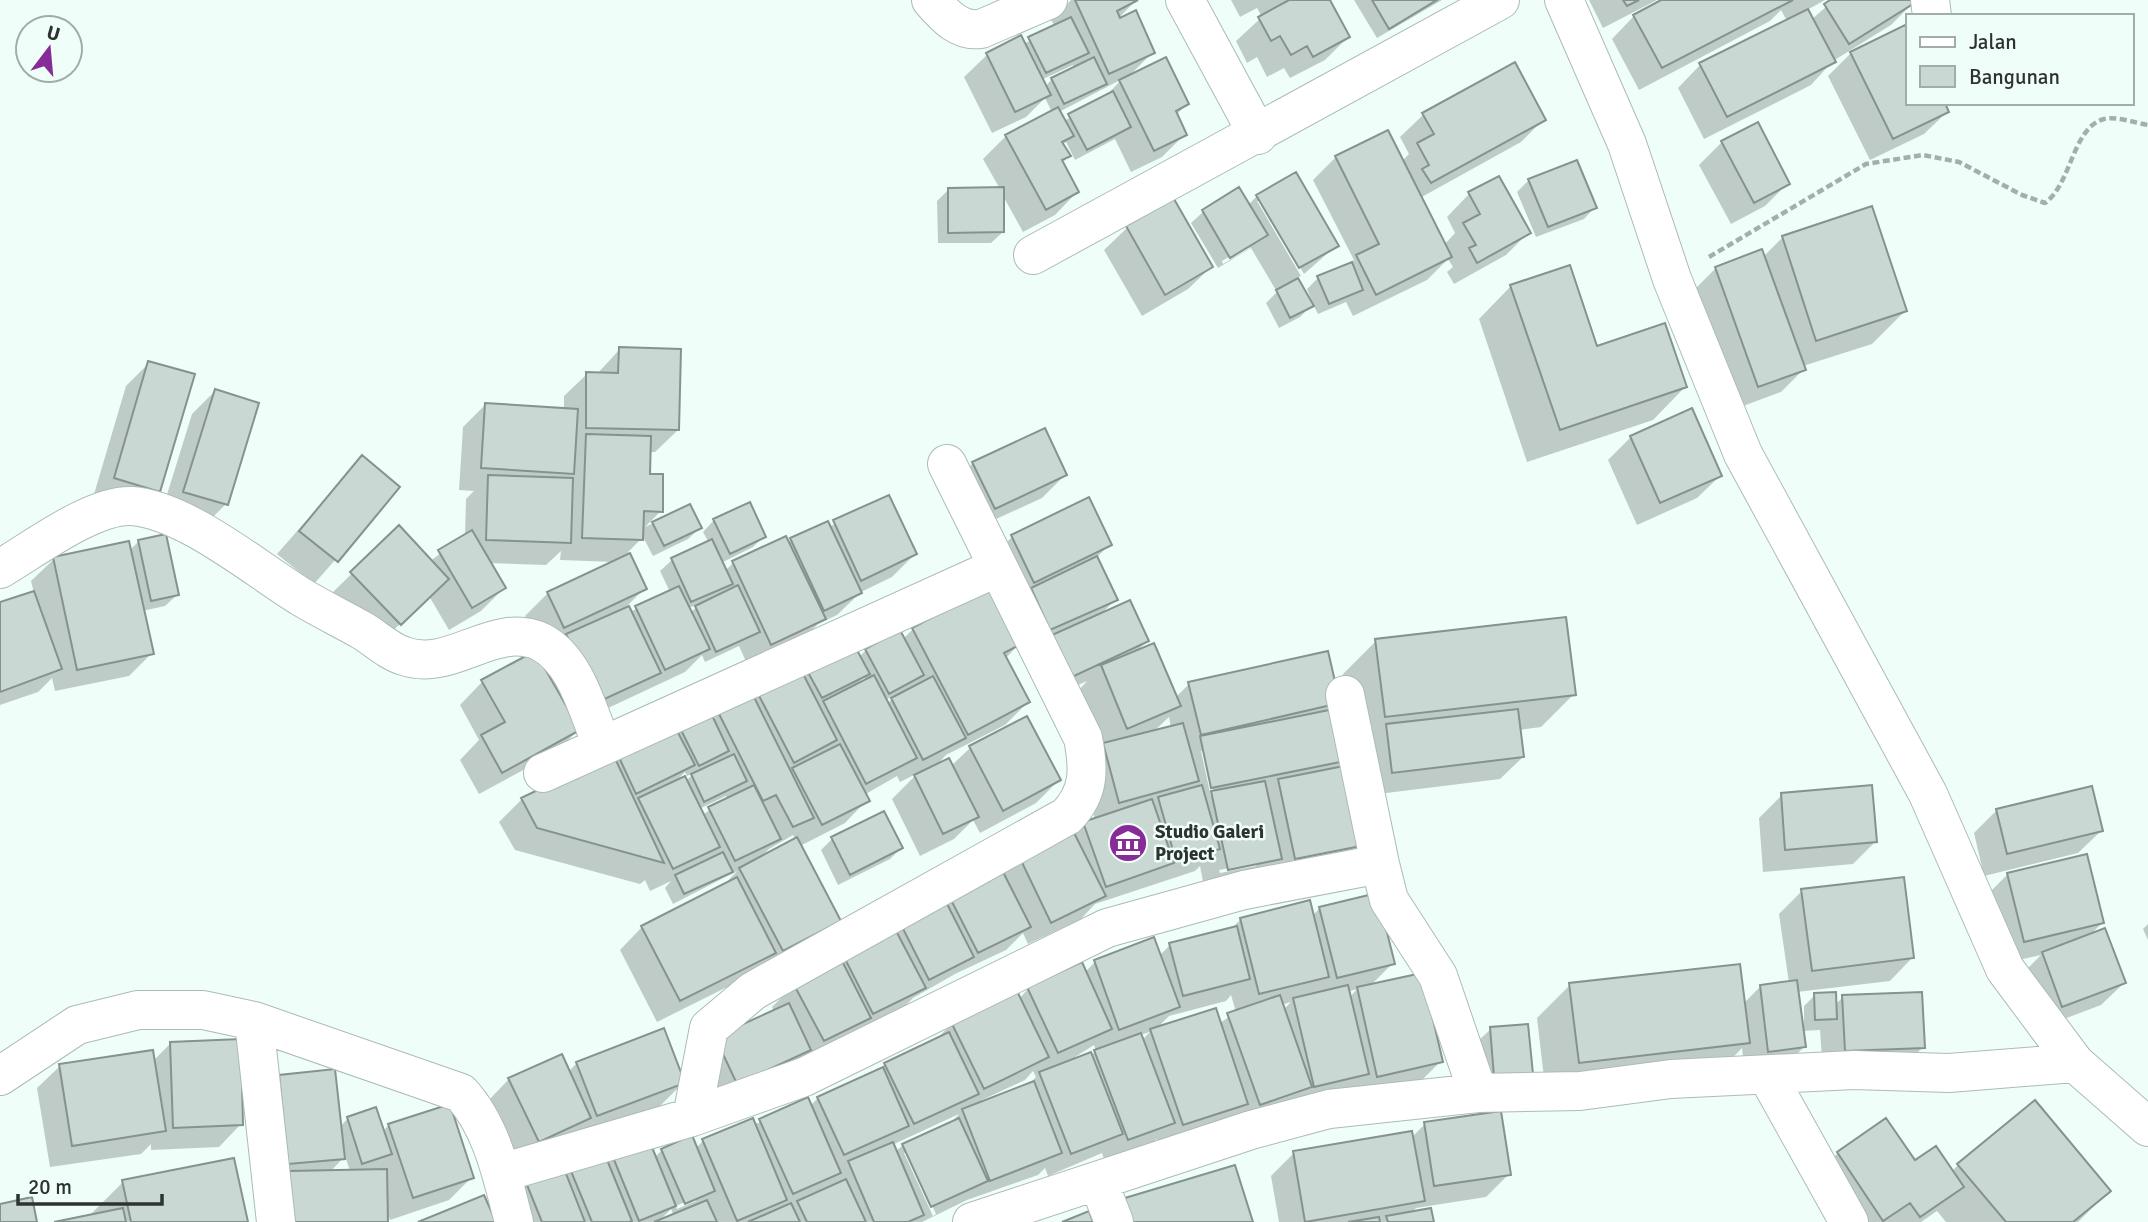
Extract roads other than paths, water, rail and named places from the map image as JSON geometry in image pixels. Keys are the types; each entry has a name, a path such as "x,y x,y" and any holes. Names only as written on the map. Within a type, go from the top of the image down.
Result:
{"street":[{"path":"931,0 954,23 969,30 981,29 1048,0"},
{"path":"1185,0 1258,135"},
{"path":"1033,256 1500,0"},
{"path":"1564,0 1627,144 1672,279 1744,454 1928,794 2005,969 2075,1063 2148,1127"},
{"path":"692,1117 709,1028 727,1010 753,990 1067,816 1081,802 1087,779 1083,738 996,568 947,464"},
{"path":"0,569 106,509 131,506 162,513 238,554 302,597 403,656 432,661 513,634 542,643 575,679 602,745"},
{"path":"543,773 996,568"},
{"path":"1345,695 1389,900 1438,976 1478,1093"},
{"path":"501,1173 692,1117 804,1077 1107,928 1244,890 1380,864"},
{"path":"0,1076 77,1026 138,1010 203,1010 254,1021 461,1093 478,1111 501,1173 513,1222"},
{"path":"254,1021 276,1222"},
{"path":"972,1222 1251,1130 1329,1109 1478,1093 1580,1091 1671,1079 1854,1070 1949,1073 2075,1063"},
{"path":"1767,1074 1849,1222"},
{"path":"1098,1181 1114,1222"}],"place":[{"name":"Studio Galeri Project","path":"1128,843"}]}
